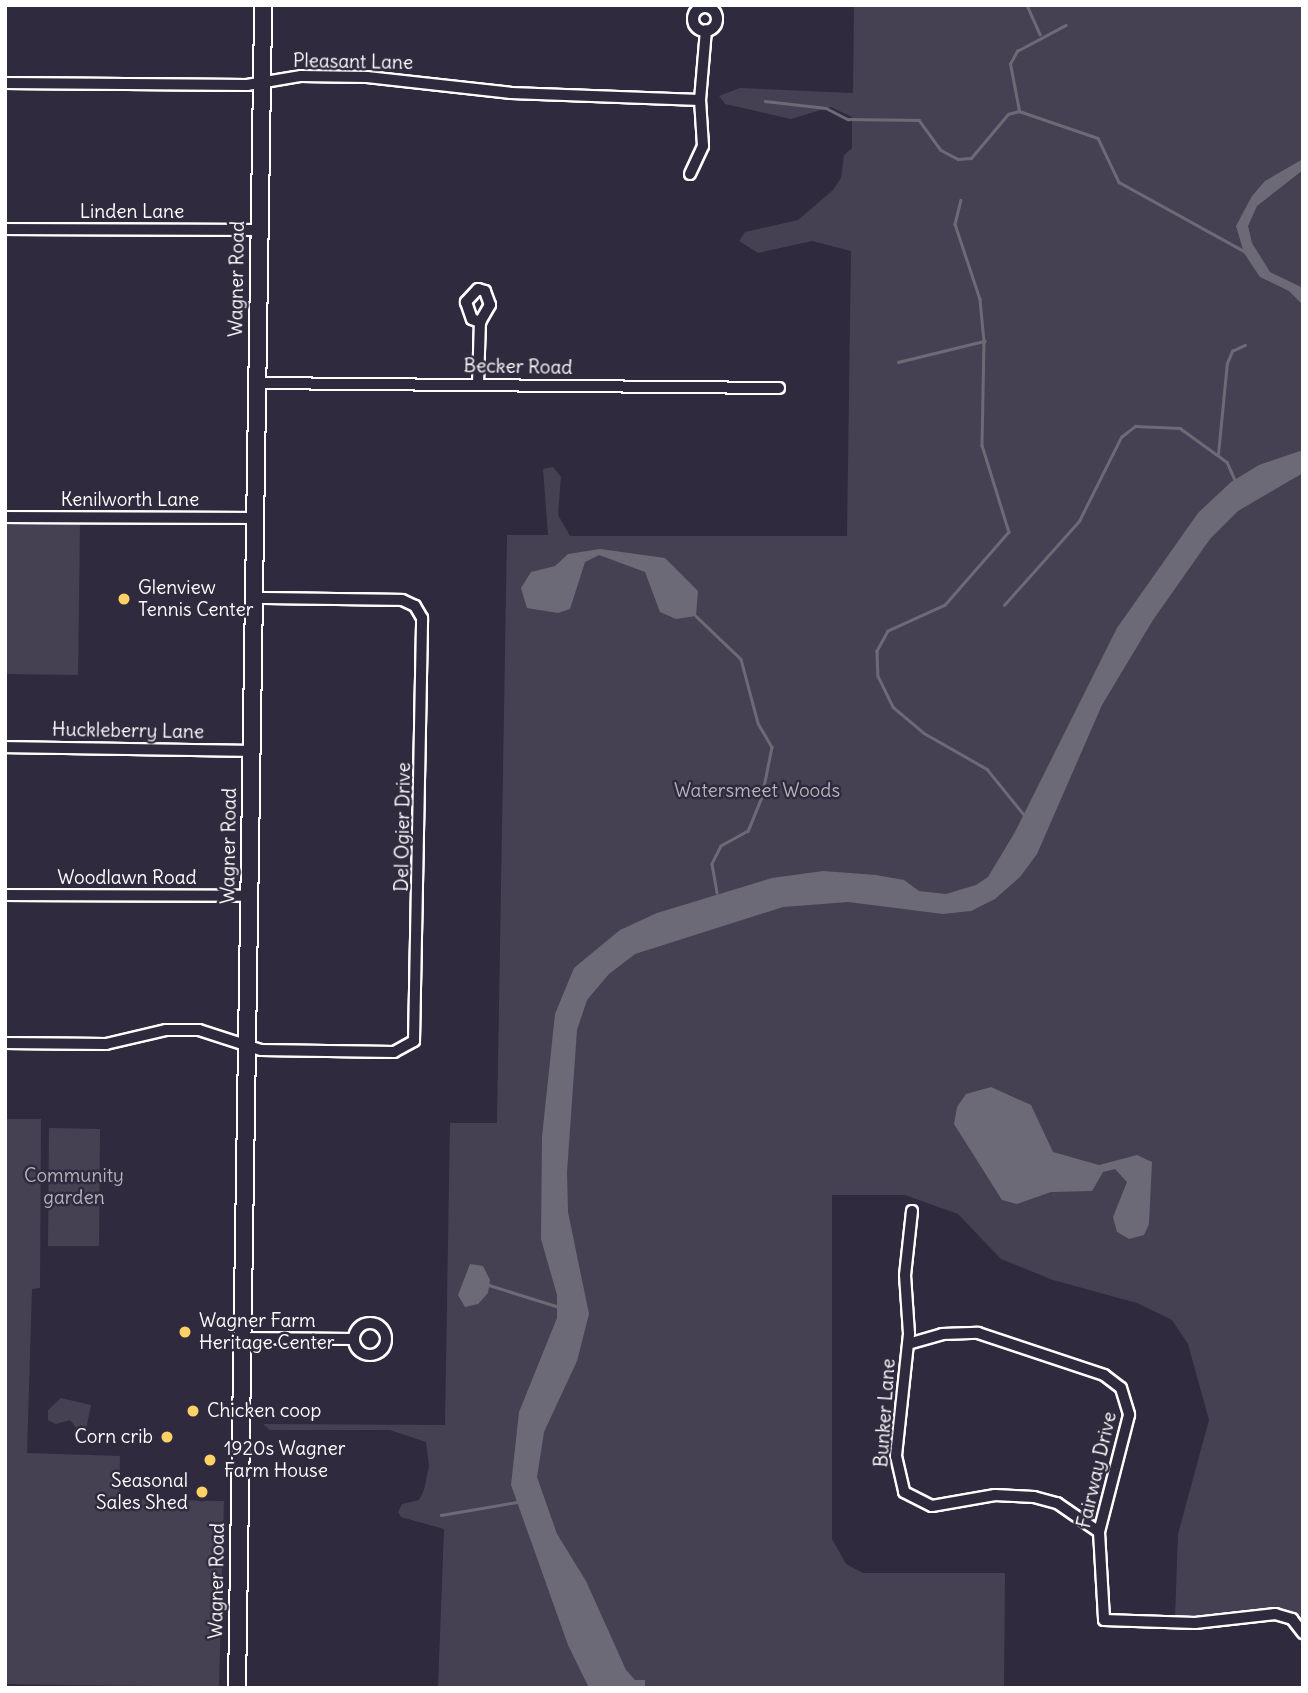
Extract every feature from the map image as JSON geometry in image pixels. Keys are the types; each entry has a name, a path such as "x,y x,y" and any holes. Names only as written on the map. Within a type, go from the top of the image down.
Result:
{"street":[{"name":"Wagner Road","path":"237,1688 262,5"},
{"path":"690,174 703,146 699,100 706,30"},
{"name":"Pleasant Lane","path":"5,83 261,82 301,76 394,78 511,93 699,100"},
{"name":"Linden Lane","path":"5,229 259,230"},
{"path":"478,384 480,322"},
{"name":"Becker Road","path":"257,383 779,388"},
{"name":"Kenilworth Lane","path":"5,517 255,518"},
{"name":"Del Ogier Drive","path":"247,1049 404,1050 417,1034 423,626 419,611 402,600 253,598"},
{"name":"Huckleberry Lane","path":"5,747 251,751"},
{"name":"Woodlawn Road","path":"5,895 249,896"},
{"path":"5,1043 106,1044 166,1030 199,1030 228,1037 247,1049"},
{"name":"Bunker Lane","path":"912,1211 905,1267 908,1344 896,1456 904,1492 932,1506 995,1495 1034,1497 1057,1503 1099,1532"},
{"name":"Fairway Drive","path":"908,1344 942,1334 978,1333 1114,1381 1125,1395 1129,1415 1099,1532 1104,1619 1195,1623 1275,1614 1292,1619 1303,1633"},
{"path":"242,1338 354,1339"}],"green space":[{"name":"Watersmeet Woods","path":"854,5 1303,5 1303,1620 1277,1608 1175,1618 1178,1534 1209,1420 1188,1344 1172,1320 1137,1303 1053,1280 1001,1259 958,1214 905,1195 832,1195 832,1539 846,1564 863,1573 1005,1573 1004,1688 438,1688 444,1529 401,1517 398,1512 402,1504 419,1500 424,1490 429,1466 426,1442 390,1430 270,1430 263,1424 445,1425 450,1123 497,1123 507,535 548,535 543,469 553,467 561,477 558,515 570,536 847,536 851,251 812,241 758,253 739,241 745,232 798,220 833,190 841,178 844,155 852,148 852,117 831,107 791,119 725,104 719,96 740,88 853,93"},
{"path":"5,522 80,523 78,675 5,674"},
{"path":"5,1119 41,1119 40,1288 32,1289 27,1453 120,1456 119,1499 224,1501 219,1687 5,1684"},
{"name":"Community garden","path":"49,1128 100,1129 99,1246 48,1246"},
{"path":"61,1398 91,1405 86,1430 78,1430 70,1420 56,1424 48,1420 48,1410"}],"shaded area":[{"path":"1303,159 1303,170 1257,206 1248,226 1252,243 1270,272 1303,288 1303,305 1289,291 1260,277 1244,253 1236,226 1252,196 1265,181"},
{"path":"1303,450 1303,473 1238,511 1210,539 1153,620 1102,705 1037,854 1020,877 995,899 971,911 943,914 848,902 783,907 635,954 609,974 587,1000 577,1030 567,1172 568,1212 589,1314 577,1361 544,1432 537,1477 557,1534 586,1581 626,1670 635,1680 645,1680 645,1688 589,1688 568,1645 511,1485 519,1412 557,1318 557,1295 541,1239 542,1137 555,1014 574,968 620,930 657,913 772,878 823,871 876,875 904,880 919,891 946,894 976,885 988,877 1015,832 1117,628 1198,513 1231,482 1259,465"},
{"path":"600,549 665,558 698,591 696,616 676,619 660,612 645,572 599,555 585,562 570,609 558,613 527,608 521,588 531,572 555,566 568,554"},
{"path":"991,1087 1031,1105 1053,1152 1099,1165 1137,1155 1152,1162 1149,1224 1144,1235 1129,1239 1117,1232 1113,1217 1127,1182 1115,1169 1103,1172 1092,1191 1051,1192 1017,1204 1002,1200 954,1124 957,1107 966,1094"},
{"path":"470,1264 483,1266 490,1280 488,1293 478,1304 465,1307 458,1295"}],"waterway":[{"path":"1027,5 1040,34"},
{"path":"1019,111 1010,64 1017,51 1066,25"},
{"path":"765,101 826,108 848,119 919,120 941,150 958,159 971,158 1008,114 1019,111 1098,138 1119,182 1244,251"},
{"path":"961,200 955,224 980,299 984,341"},
{"path":"898,362 984,341 982,445 1009,532 945,605 888,631 877,651 878,676 893,707 924,733 987,769 1025,816"},
{"path":"1218,454 1227,363 1232,351 1245,345"},
{"path":"1004,605 1079,521 1121,437 1135,426 1180,428 1227,462 1235,480"},
{"path":"696,616 741,659 758,723 772,747 762,797 748,831 721,846 712,864 717,893"},
{"path":"489,1285 559,1307"},
{"path":"441,1515 517,1502"}],"place":[{"name":"Glenview Tennis Center","path":"124,599"},
{"name":"Wagner Farm Heritage Center","path":"185,1332"},
{"name":"Chicken coop","path":"193,1411"},
{"name":"Corn crib","path":"167,1437"},
{"name":"1920s Wagner Farm House","path":"210,1460"},
{"name":"Seasonal Sales Shed","path":"202,1492"}]}
